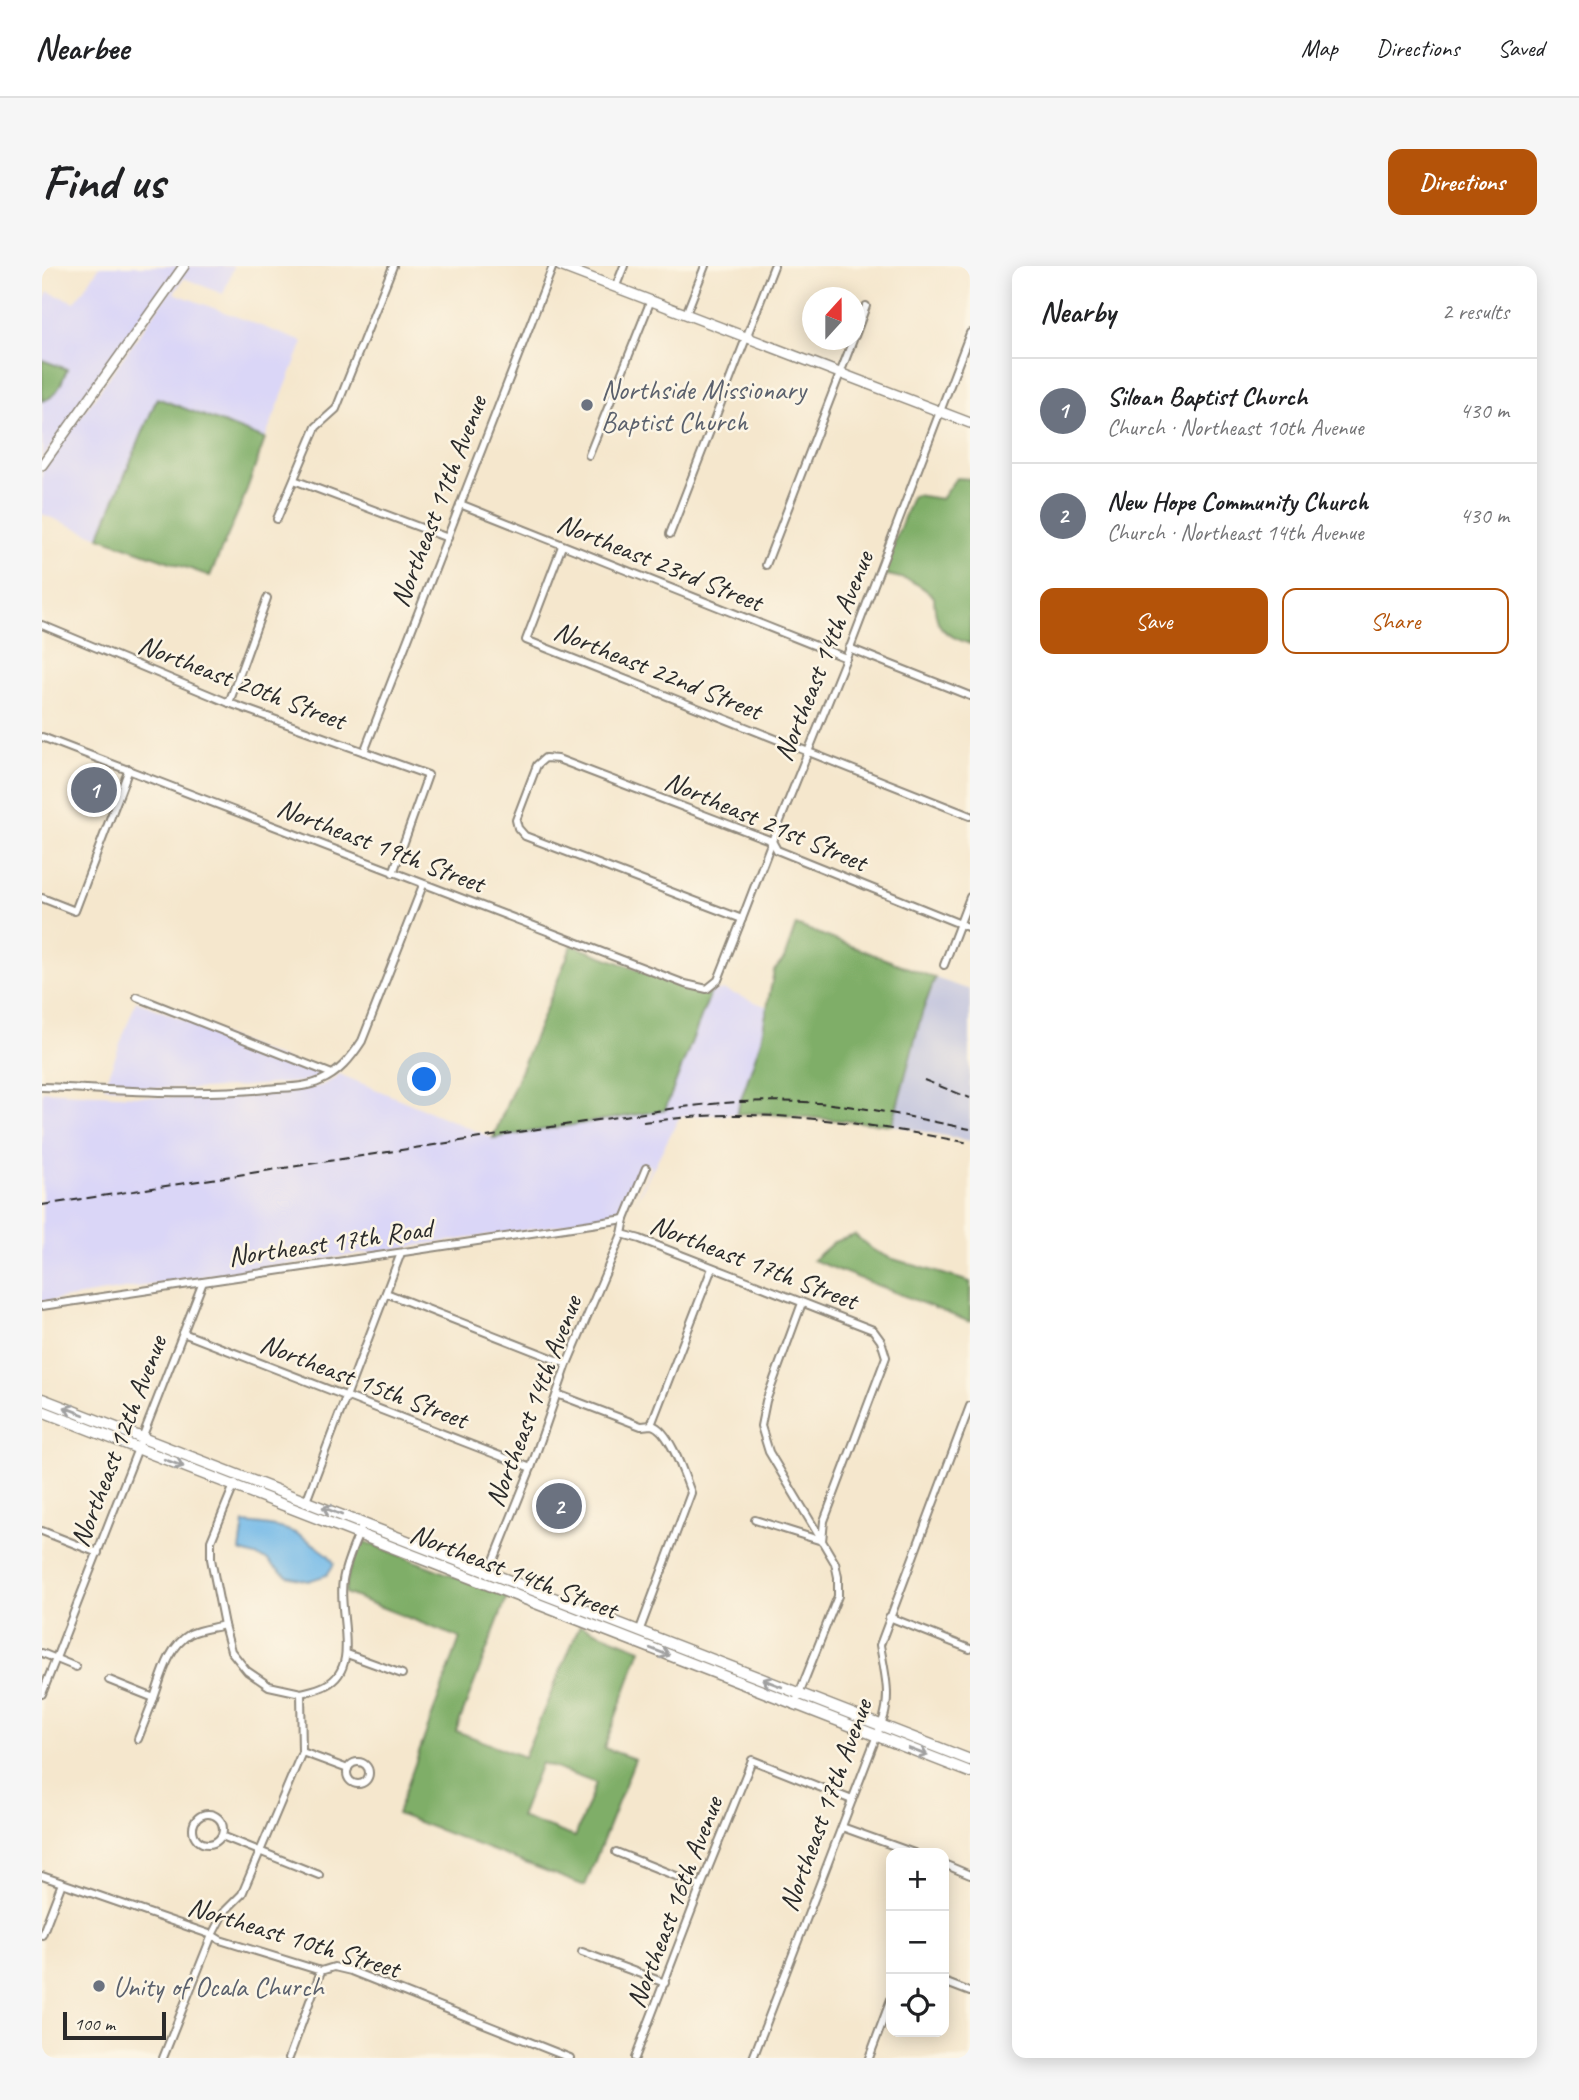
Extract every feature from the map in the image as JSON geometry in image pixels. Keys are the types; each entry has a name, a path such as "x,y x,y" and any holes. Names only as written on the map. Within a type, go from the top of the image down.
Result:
{"main road":[{"name":"Northeast 14th Street","path":"42,1399 970,1759"},
{"name":"Northeast 14th Street","path":"42,1411 970,1772"}],"street":[{"path":"42,465 184,266"},
{"path":"276,519 316,427 336,409 393,266"},
{"name":"Northeast 11th Avenue","path":"364,752 553,266"},
{"path":"559,266 970,423"},
{"path":"616,286 624,266"},
{"path":"685,313 705,266"},
{"path":"670,534 775,266"},
{"path":"589,455 651,300"},
{"name":"Northeast 14th Avenue","path":"707,989 718,980 743,919 970,335"},
{"path":"766,565 849,350"},
{"path":"294,480 448,537"},
{"name":"Northeast 23rd Street","path":"460,504 846,658"},
{"name":"Northeast 22nd Street","path":"562,546 526,640 970,816"},
{"path":"229,702 267,598"},
{"name":"Northeast 20th Street","path":"42,625 229,702 428,775 393,873"},
{"path":"849,648 970,696"},
{"name":"Northeast 19th Street","path":"42,737 423,885 685,984 707,989"},
{"name":"Northeast 21st Street","path":"743,919 525,836 518,828 516,820 537,765 545,758 558,759 772,841 777,850 970,928"},
{"path":"42,898 75,911 129,769"},
{"path":"42,1087 204,1093 301,1086 318,1082 349,1061 362,1041 423,885"},
{"path":"944,965 970,897"},
{"path":"137,997 332,1074"},
{"name":"Northeast 17th Street","path":"646,1168 625,1219 622,1234 873,1330 881,1341 886,1357 824,1521 822,1541"},
{"name":"Northeast 17th Road","path":"42,1306 625,1219"},
{"name":"Northeast 14th Avenue","path":"485,1584 531,1468 566,1364 622,1234"},
{"path":"302,1513 401,1253"},
{"path":"652,1425 712,1268"},
{"name":"Northeast 12th Avenue","path":"42,1694 203,1282"},
{"path":"386,1293 566,1364"},
{"path":"795,1704 838,1596 835,1563 769,1452 761,1426 766,1401 802,1303"},
{"name":"Northeast 15th Street","path":"183,1333 531,1468"},
{"path":"557,1394 641,1426 652,1425 662,1431 673,1449 691,1493 635,1642"},
{"name":"Northeast 17th Avenue","path":"753,2058 887,1709 888,1698 880,1645 970,1406"},
{"path":"238,1475 211,1541 211,1559 231,1651 247,1671 269,1686 300,1693 327,1685 341,1674 347,1654 341,1606 343,1578 363,1524"},
{"path":"755,1520 822,1541"},
{"path":"42,1531 98,1553"},
{"path":"889,1617 970,1649"},
{"path":"138,1739 177,1644 192,1633 224,1625"},
{"path":"42,1653 76,1667"},
{"path":"347,1654 402,1674"},
{"path":"109,1680 154,1698"},
{"path":"163,2058 212,1936 224,1912 242,1894 302,1752 300,1693"},
{"path":"302,1752 348,1769"},
{"name":"Northeast 16th Avenue","path":"635,2058 752,1760 852,1800"},
{"path":"204,1814 214,1815 221,1821 222,1836 216,1843 202,1844 193,1833 193,1824 204,1814"},
{"path":"842,1827 900,1848"},
{"path":"222,1836 319,1875"},
{"path":"616,1852 701,1886"},
{"path":"949,1866 970,1875"},
{"name":"Northeast 10th Street","path":"42,1876 220,1940 321,1971 334,1967 351,1971 570,2058"},
{"path":"42,1935 62,1883"},
{"path":"582,1952 665,1983"},
{"path":"289,2058 321,1971"},
{"path":"949,1984 970,1992"},
{"path":"869,2058 886,2013"}],"shaded area":[{"path":"100,266 179,266 42,459 42,401 48,400 67,369 42,360 42,304 48,292 75,302"},
{"path":"188,266 234,266 223,294 184,278 174,293 303,342 265,439 157,398 99,537 42,514 42,471"},
{"path":"935,978 970,990 970,1141 892,1125 922,1013"},
{"path":"724,990 768,1007 761,1040 736,1114 680,1116 635,1203 651,1166 644,1164 622,1216 42,1302 42,1091 204,1097 320,1086 339,1074 493,1138 665,1110 711,992"},
{"path":"136,1001 323,1075 301,1082 205,1089 104,1087"}],"green space":[{"path":"42,360 67,369 52,397 42,401"},
{"path":"157,398 265,439 242,503 210,576 99,537"},
{"path":"956,478 970,479 970,644 941,628 936,616 934,597 922,587 882,574 912,497 916,495 941,499"},
{"path":"796,925 935,978 922,1013 892,1125 759,1113 736,1114 761,1040 774,971 784,959"},
{"path":"572,945 706,995 711,992 665,1110 493,1138"},
{"path":"855,1235 873,1250 890,1258 970,1282 970,1322 813,1260 834,1242"},
{"path":"361,1540 507,1597 456,1731 524,1757 580,1625 641,1649 604,1748 635,1759 585,1886 397,1814 460,1638 345,1593 348,1574","holes":["541,1763 596,1783 575,1837 520,1817"]}],"water":[{"path":"244,1523 292,1532 324,1551 334,1564 327,1575 308,1581 287,1576 268,1560 240,1551"}],"railway":[{"path":"924,1080 970,1098"},
{"path":"42,1205 709,1104 811,1102 884,1112 970,1129"},
{"path":"643,1122 718,1115 760,1115 820,1119 970,1143"}],"place":[{"name":"Northside Missionary Baptist Church","path":"587,405"},
{"name":"Siloan Baptist Church","path":"94,790"},
{"name":"New Hope Community Church","path":"559,1506"},
{"name":"Unity of Ocala Church","path":"99,1986"}]}
